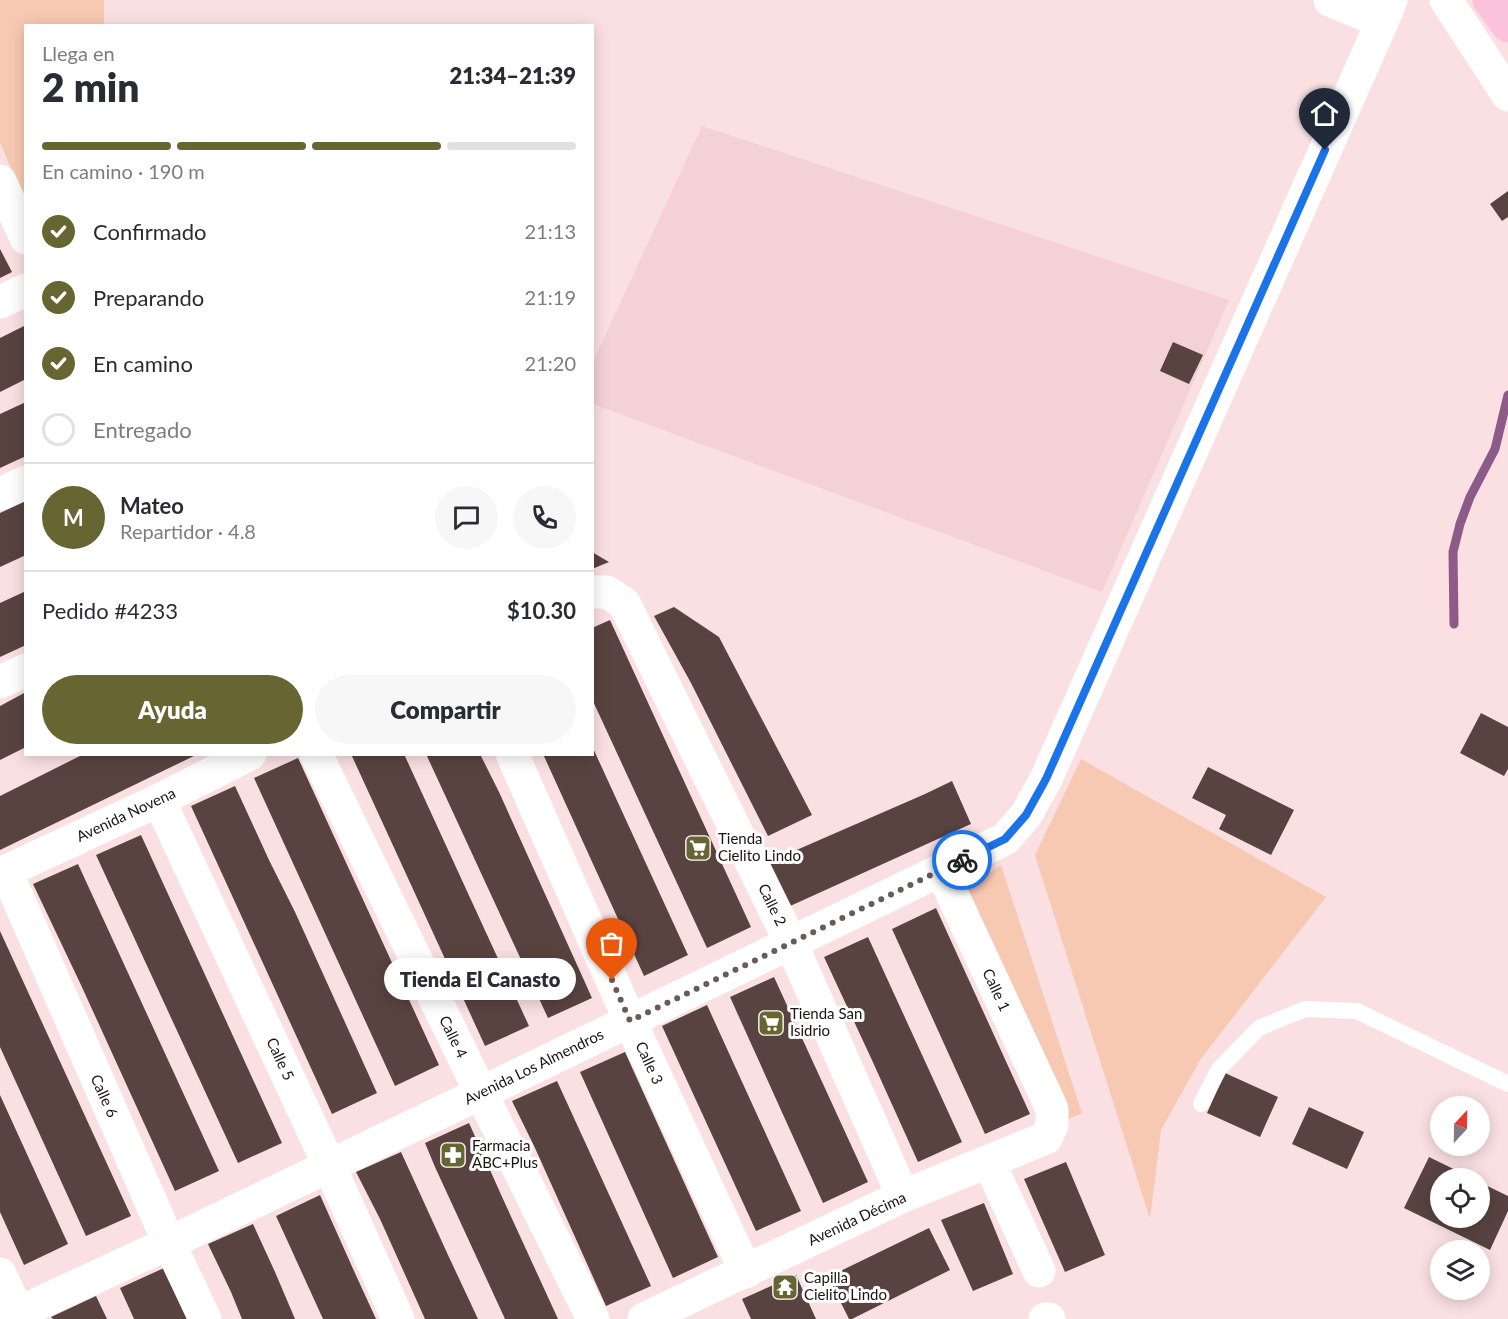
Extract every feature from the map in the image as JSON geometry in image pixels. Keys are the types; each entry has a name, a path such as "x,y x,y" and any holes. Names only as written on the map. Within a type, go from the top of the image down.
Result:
{"highway":[{"path":"1489,0 1508,26"}],"street":[{"path":"1330,0 1386,11"},
{"path":"1446,0 1508,95"},
{"name":"Avenida Los Almendros","path":"15,1317 1005,839 1026,815 1046,779 1386,11"},
{"path":"0,181 24,234"},
{"path":"0,303 24,291"},
{"path":"0,495 24,483"},
{"name":"Calle 2","path":"600,592 624,603 791,943 903,1196"},
{"path":"0,682 24,671"},
{"name":"Avenida Novena","path":"3,873 159,800 246,756"},
{"name":"Calle 4","path":"317,756 593,1319"},
{"name":"Calle 3","path":"513,756 630,1021 746,1272"},
{"name":"Calle 5","path":"159,800 398,1319"},
{"name":"Calle 1","path":"941,870 1052,1109"},
{"name":"Calle 6","path":"3,873 205,1319"},
{"name":"Avenida Décima","path":"644,1319 903,1196 1046,1138 1052,1125 1052,1109"},
{"path":"989,1162 1039,1270"},
{"path":"0,1274 15,1317"}],"lane":[{"path":"1201,1104 1219,1069 1259,1028 1305,1009 1357,1011 1508,1084"}],"shaded area":[{"path":"0,0 104,0 104,24 24,24 24,201 0,142"},
{"path":"702,126 1229,300 1102,592 594,404 594,360"},
{"path":"1081,759 1326,897 1200,1060 1161,1130 1150,1219 1035,855"},
{"path":"1001,865 1082,1113 1062,1122 960,894"}],"building":[{"path":"1508,191 1508,217 1502,221 1490,204"},
{"path":"0,249 12,272 0,278"},
{"path":"24,326 24,380 0,392 0,338"},
{"path":"1173,342 1203,355 1189,384 1160,371"},
{"path":"24,403 24,457 0,468 0,414"},
{"path":"24,502 24,556 0,567 0,513"},
{"path":"594,553 609,562 594,568"},
{"path":"24,592 24,646 0,657 0,603"},
{"path":"674,607 719,637 812,815 768,836 691,683 654,616"},
{"path":"610,620 751,927 707,948 594,703 594,627"},
{"path":"24,693 24,748 0,760 0,706"},
{"path":"1481,713 1508,727 1508,769 1504,776 1460,753"},
{"path":"594,750 688,955 644,976 544,756 594,756"},
{"path":"80,756 194,756 0,850 0,796"},
{"path":"352,756 405,756 529,1026 485,1046"},
{"path":"427,756 481,756 499,792 592,998 548,1018"},
{"path":"298,758 439,1065 395,1086 254,778"},
{"path":"1208,767 1294,810 1271,855 1219,829 1226,815 1192,798"},
{"path":"952,781 971,824 788,907 769,862"},
{"path":"235,786 377,1093 332,1114 191,806"},
{"path":"141,835 282,1143 238,1163 96,855"},
{"path":"78,864 219,1171 175,1191 33,884"},
{"path":"936,908 1030,1114 985,1134 892,929"},
{"path":"0,931 131,1216 86,1236 0,1047"},
{"path":"868,937 962,1142 918,1162 824,957"},
{"path":"774,977 868,1182 823,1203 730,997"},
{"path":"707,1005 801,1211 756,1231 662,1026"},
{"path":"625,1052 718,1257 673,1278 580,1072"},
{"path":"1225,1073 1278,1097 1260,1137 1207,1113"},
{"path":"557,1081 651,1286 606,1306 512,1101"},
{"path":"0,1095 68,1244 24,1265 0,1212"},
{"path":"1309,1107 1364,1132 1347,1169 1292,1144"},
{"path":"469,1123 558,1319 505,1319 435,1167 425,1143"},
{"path":"401,1152 478,1319 425,1319 356,1172"},
{"path":"1429,1157 1452,1168 1430,1168 1430,1221 1404,1208"},
{"path":"1066,1162 1105,1255 1065,1272 1024,1179"},
{"path":"1490,1187 1508,1196 1508,1211 1490,1250 1490,1240 1470,1240 1445,1228 1490,1228"},
{"path":"320,1195 376,1319 323,1319 276,1216"},
{"path":"984,1203 1013,1274 973,1291 941,1220"},
{"path":"253,1224 295,1319 242,1319 208,1244"},
{"path":"929,1228 950,1270 849,1319 828,1277"},
{"path":"164,1268 187,1319 134,1319 120,1288"},
{"name":"Capilla Cielito Lindo","path":"796,1275 816,1319 751,1319 742,1299"},
{"path":"96,1296 107,1319 53,1319 51,1317"}],"waterway":[{"path":"1454,624 1453,552 1470,497 1495,449 1508,395"}],"way so far":[{"path":"612,980 630,1021 962,860"}],"place":[{"name":"Tienda Cielito Lindo","path":"698,848"},
{"name":"Tienda El Canasto","path":"612,980"},
{"name":"Tienda San Isidrio","path":"771,1023"},
{"name":"Farmacia ABC+Plus","path":"453,1155"},
{"name":"Capilla Cielito Lindo","path":"785,1287"}],"route":[{"path":"962,860 1005,839 1026,815 1046,779 1325,150"}]}
